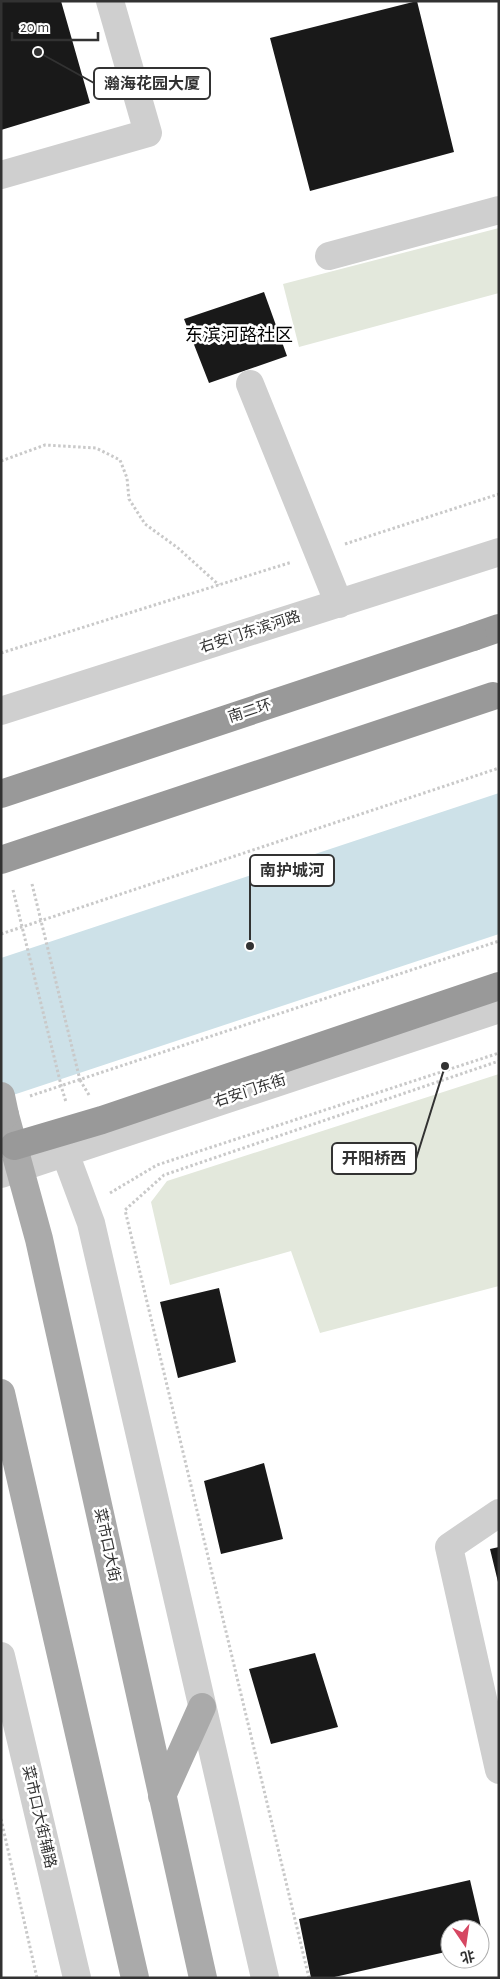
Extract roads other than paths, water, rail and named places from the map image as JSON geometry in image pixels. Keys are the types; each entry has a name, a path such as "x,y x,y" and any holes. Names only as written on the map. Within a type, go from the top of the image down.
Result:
{"highway":[{"name":"南二环","path":"1,794 499,628"},
{"path":"1,860 497,695"},
{"path":"12,1163 102,1120 499,986"}],"main road":[{"name":"菜市口大街","path":"3,1106 12,1163 39,1239 202,1978"},
{"path":"1,1393 135,1978"},
{"path":"1,1487 16,1456"},
{"path":"162,1796 202,1707"}],"street":[{"path":"1,175 148,133 110,1"},
{"path":"330,256 499,210"},
{"path":"250,384 317,554 339,604"},
{"name":"右安门东滨河路","path":"1,711 499,552"},
{"name":"右安门东街","path":"12,1163 65,1153 499,1009"},
{"path":"65,1153 90,1223 265,1978"},
{"path":"499,1513 449,1547 499,1770"},
{"name":"菜市口大街辅路","path":"1,1656 77,1978"}],"place":[{"name":"瀚海花园大厦","path":"38,52"},
{"name":"南护城河","path":"250,946"},
{"name":"开阳桥西","path":"445,1066"}],"district":[{"name":"东滨河路社区","path":"239,336"}]}
